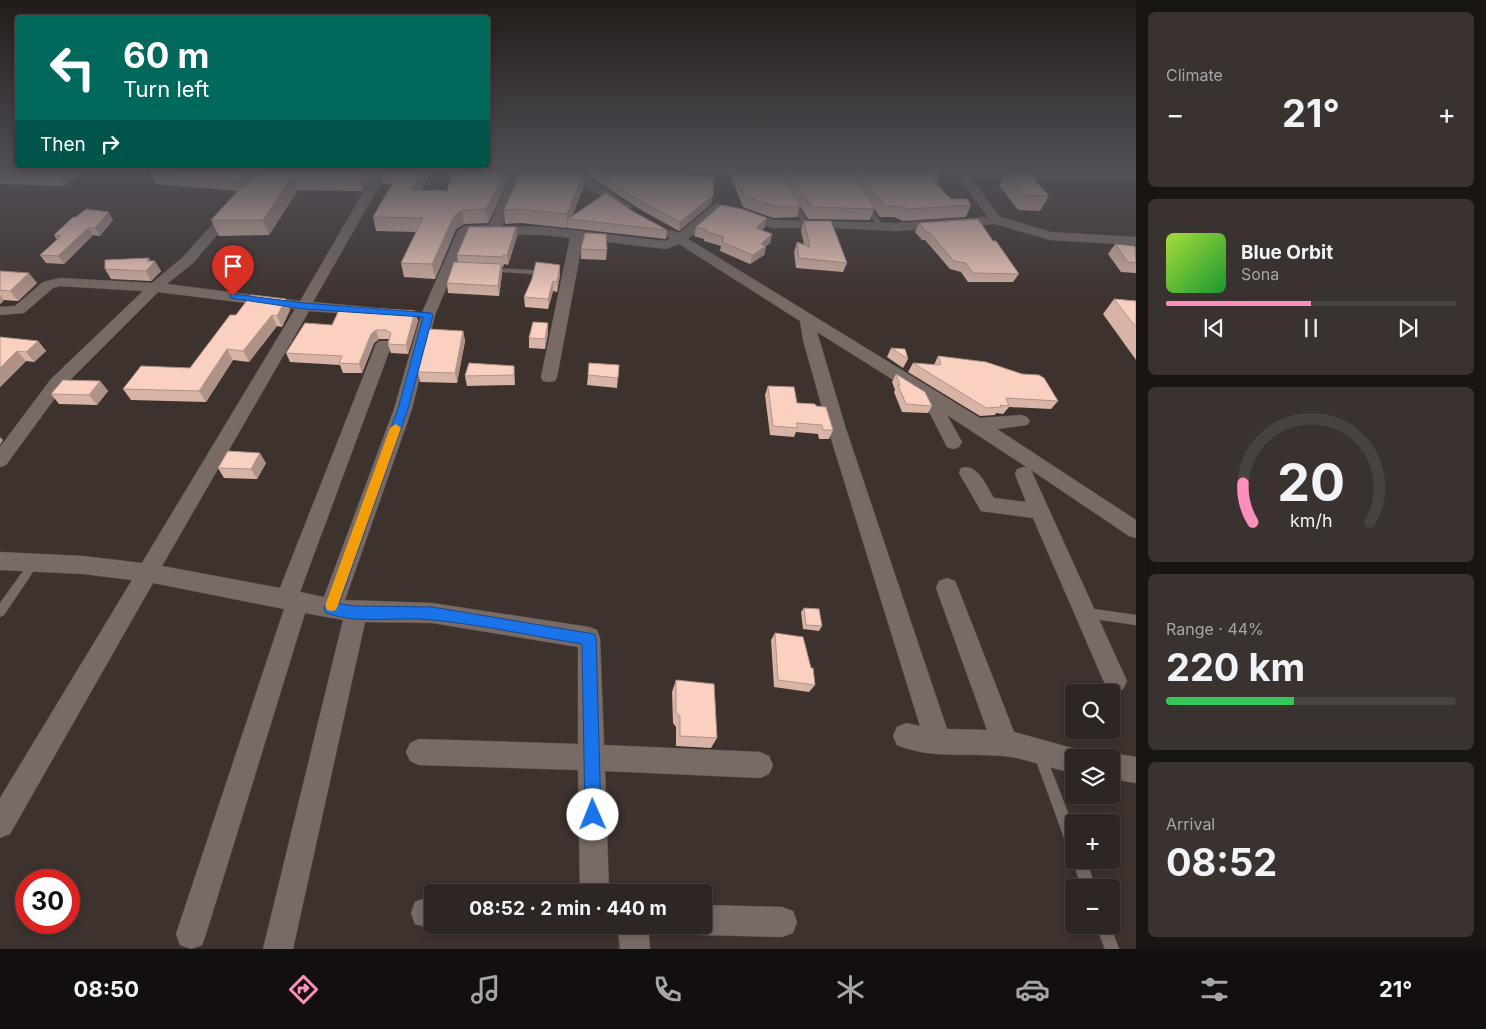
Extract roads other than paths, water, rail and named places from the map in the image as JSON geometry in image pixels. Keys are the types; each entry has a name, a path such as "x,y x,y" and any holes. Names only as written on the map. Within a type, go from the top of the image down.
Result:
{"street":[{"path":"0,460 58,384 155,287 188,260 226,216"},
{"path":"0,824 355,216"},
{"path":"494,229 499,216"},
{"path":"278,949 343,610 403,409 420,314 452,268 464,230 545,231 666,246 680,239 707,216"},
{"path":"752,216 772,224 896,227 996,220 1050,236 1136,241"},
{"path":"993,216 996,220"},
{"path":"658,226 977,425 1136,530"},
{"path":"549,377 577,235"},
{"path":"0,311 19,310 48,285 54,283 155,287 304,306 383,312"},
{"path":"807,318 811,340 837,429 938,741"},
{"path":"191,934 291,601 384,344"},
{"path":"929,396 952,442"},
{"path":"977,425 1021,421"},
{"path":"0,434 21,434"},
{"path":"968,473 988,505 1040,511"},
{"path":"1024,474 1084,613 1116,681"},
{"path":"0,562 35,561 147,573 343,610 432,613 589,638 594,884"},
{"path":"947,588 1005,743"},
{"path":"906,736 938,741 1005,743 1065,759"},
{"path":"420,752 592,757 760,765"},
{"path":"1120,767 1136,770"},
{"path":"712,920 782,922"},
{"path":"634,934 635,949"}],"lane":[{"path":"801,216 806,224"},
{"path":"874,216 880,226"},
{"path":"485,270 532,272"},
{"path":"0,612 35,561"},
{"path":"1084,613 1136,620"},
{"path":"1038,751 1065,822"},
{"path":"1106,934 1112,949"}]}
